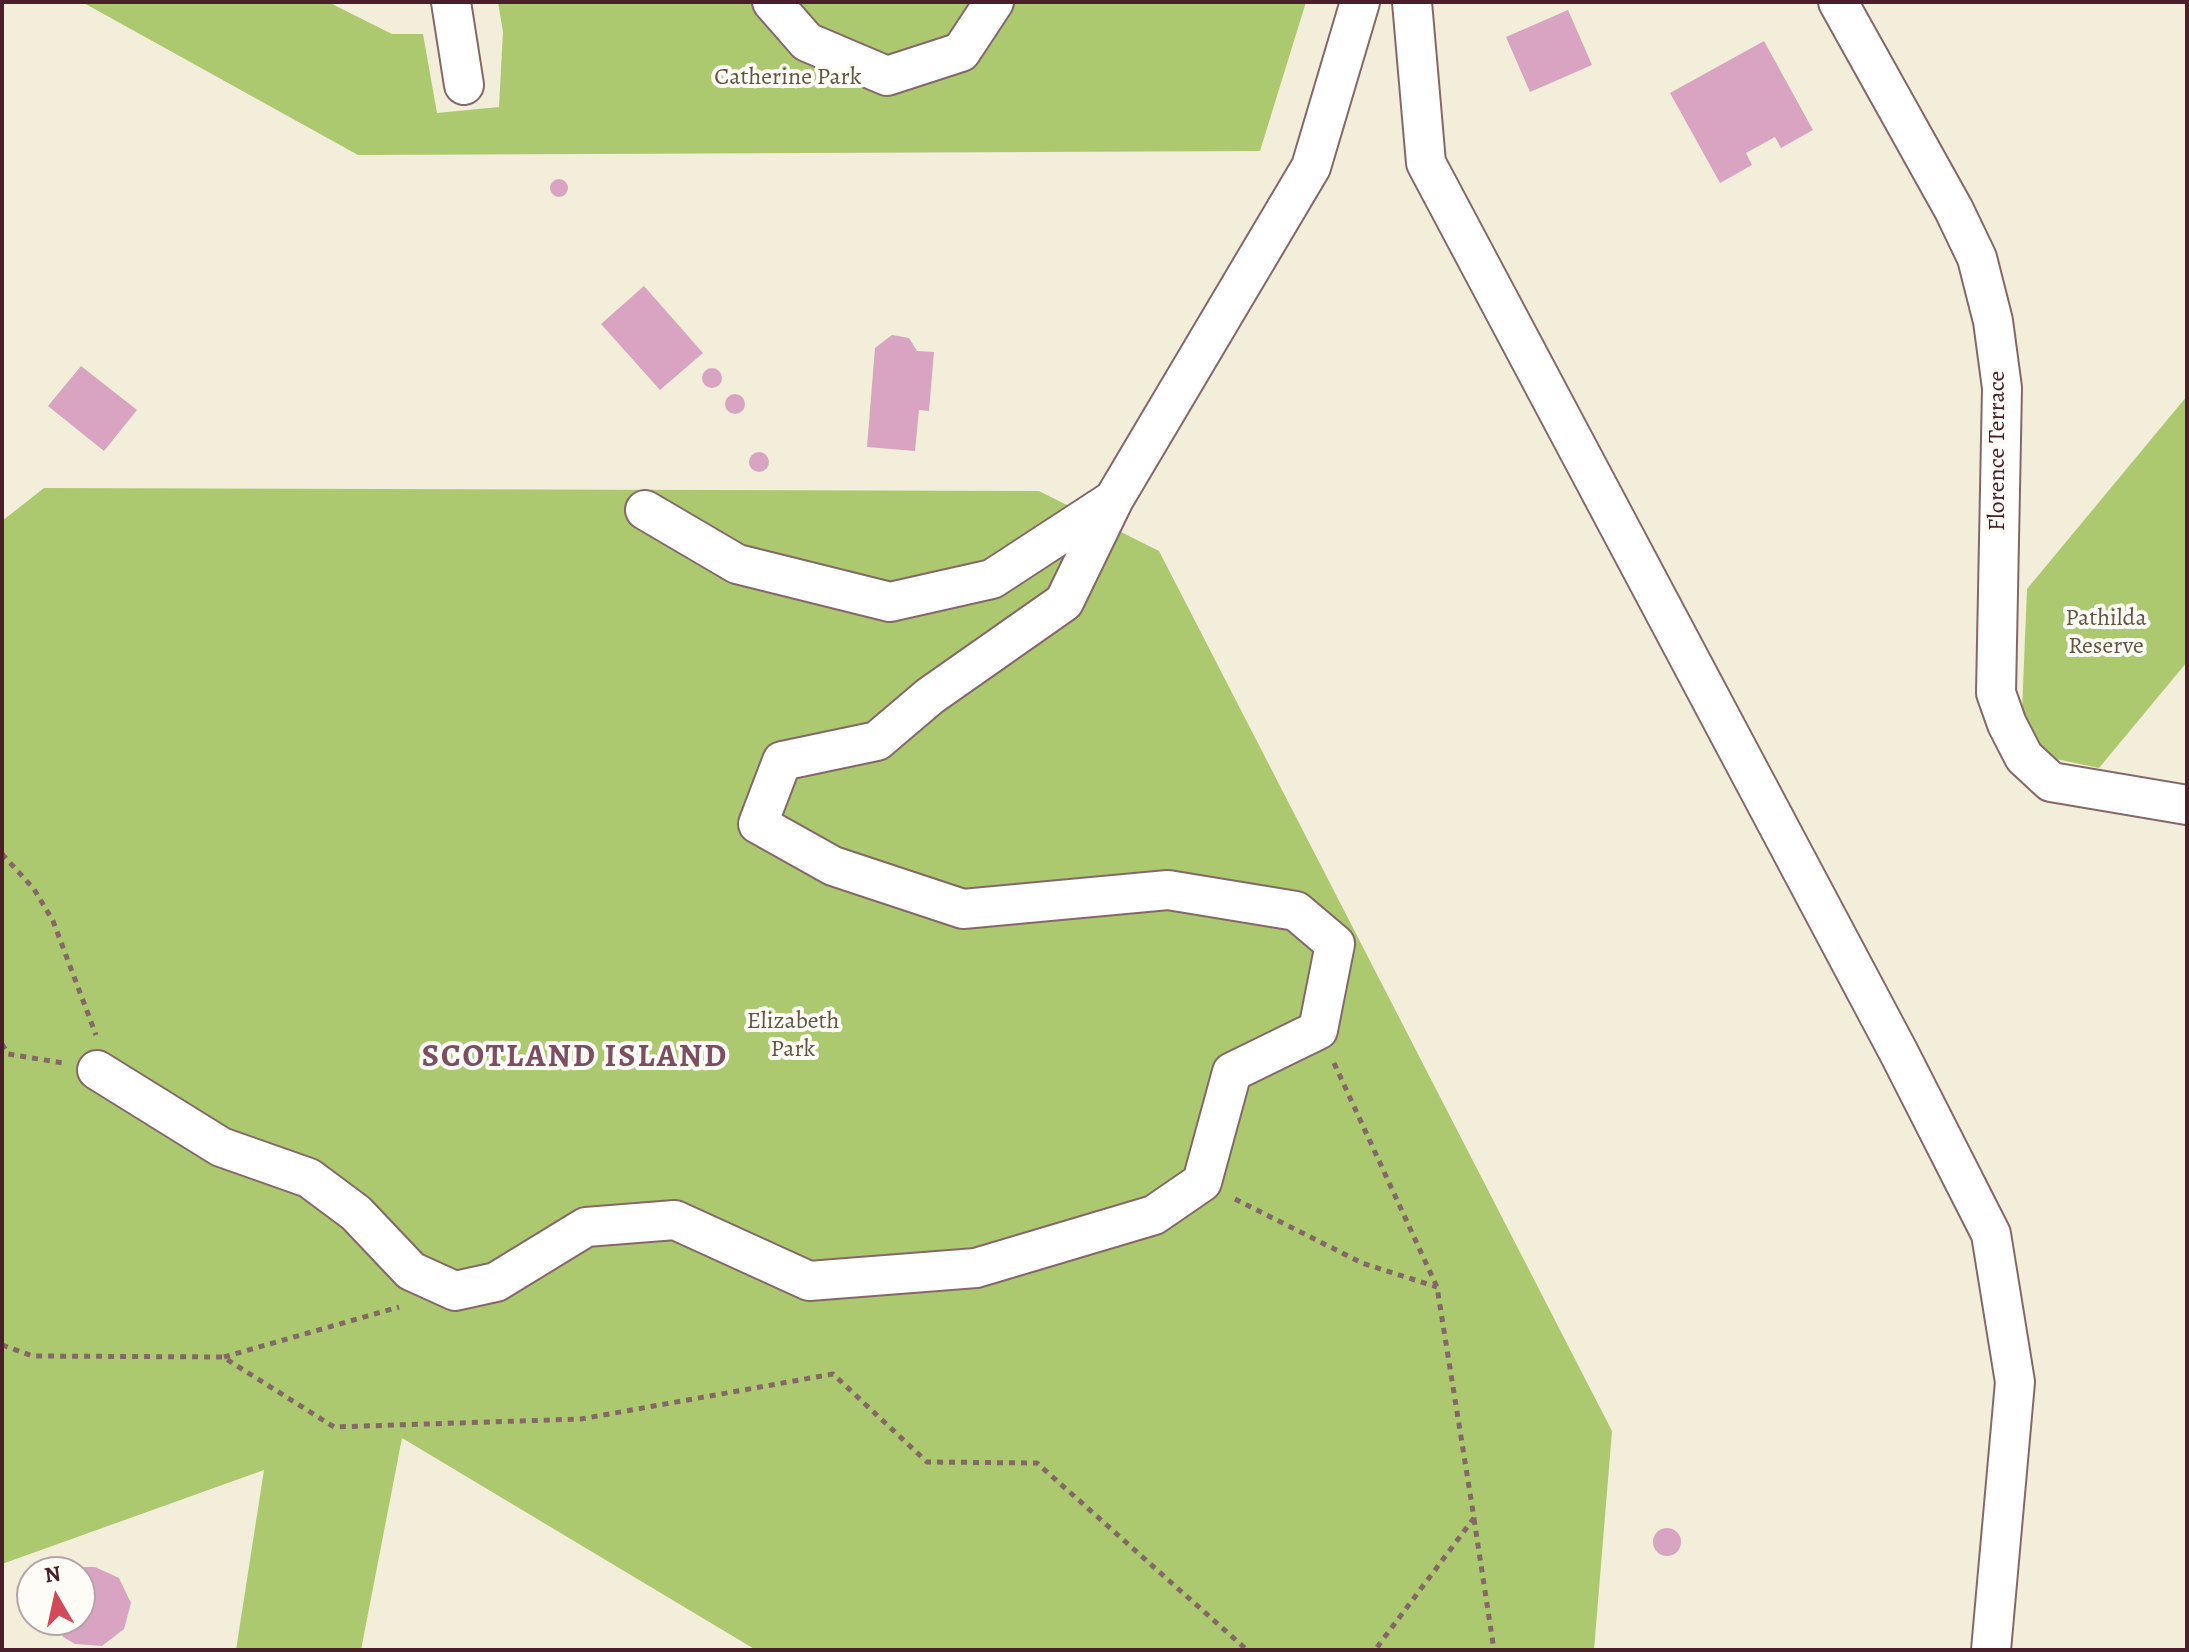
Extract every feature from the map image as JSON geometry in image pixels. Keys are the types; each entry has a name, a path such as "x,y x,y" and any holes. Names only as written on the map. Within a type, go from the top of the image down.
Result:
{"street":[{"path":"451,2 464,85"},
{"path":"772,2 807,42 887,76 961,52 994,2"},
{"path":"97,1070 221,1147 309,1178 356,1213 411,1271 455,1291 496,1282 586,1227 675,1220 809,1281 976,1268 1154,1215 1202,1182 1232,1072 1318,1030 1335,944 1296,911 1168,890 963,909 833,866 758,824 782,761 877,741 930,696 1064,602 1114,499 1311,167 1360,2"},
{"path":"1412,2 1426,163 1892,1039 1991,1234 2015,1382 1991,1650"},
{"name":"Florence Terrace","path":"1838,2 1960,222 1977,258 1993,321 2002,388 1996,693 2007,724 2024,757 2051,782 2187,805"},
{"path":"645,510 737,564 890,602 992,579 1114,499"}],"path":[{"path":"2,854 34,889 53,921 96,1035 97,1070 8,1054 2,1044"},
{"path":"1318,1030 1437,1287 1494,1650"},
{"path":"1202,1182 1362,1263 1437,1287"},
{"path":"2,1345 33,1356 223,1357 455,1291"},
{"path":"223,1357 334,1427 581,1419 833,1374 927,1462 1037,1463 1247,1650"},
{"path":"1375,1650 1474,1518"}],"green space":[{"name":"Catherine Park","path":"82,2 328,2 392,34 423,34 437,113 499,107 503,32 498,2 1306,2 1260,151 358,155"},
{"name":"Pathilda Reserve","path":"2187,396 2187,662 2099,768 2056,759 2035,747 2022,711 2027,589"},
{"name":"Elizabeth Park","path":"44,488 1039,491 1159,551 1612,1431 1594,1650 756,1650 402,1438 361,1650 236,1650 264,1470 24,1556 16,1556 16,1559 2,1564 2,521"}],"building":[{"path":"1568,10 1592,65 1530,92 1506,37"},
{"path":"1764,41 1813,130 1781,148 1775,137 1746,153 1752,165 1720,183 1670,93"},
{"path":"559,179 568,188 559,197 550,188"},
{"path":"644,286 703,353 660,390 601,324"},
{"path":"892,335 909,338 917,351 934,352 929,411 919,410 915,451 867,447 875,348"},
{"path":"81,366 137,410 104,451 48,406"},
{"path":"708,368 716,368 722,378 716,388 708,388 702,382 702,374"},
{"path":"731,394 739,394 745,404 739,414 731,414 725,408 725,400"},
{"path":"755,452 763,452 769,462 763,472 755,472 749,466 749,458"},
{"path":"1667,1528 1677,1532 1681,1542 1677,1552 1667,1556 1657,1552 1653,1542 1657,1532"},
{"path":"96,1567 119,1578 131,1603 124,1629 102,1646 75,1644 63,1637 96,1636"}],"district":[{"name":"SCOTLAND ISLAND","path":"575,1058"}]}
